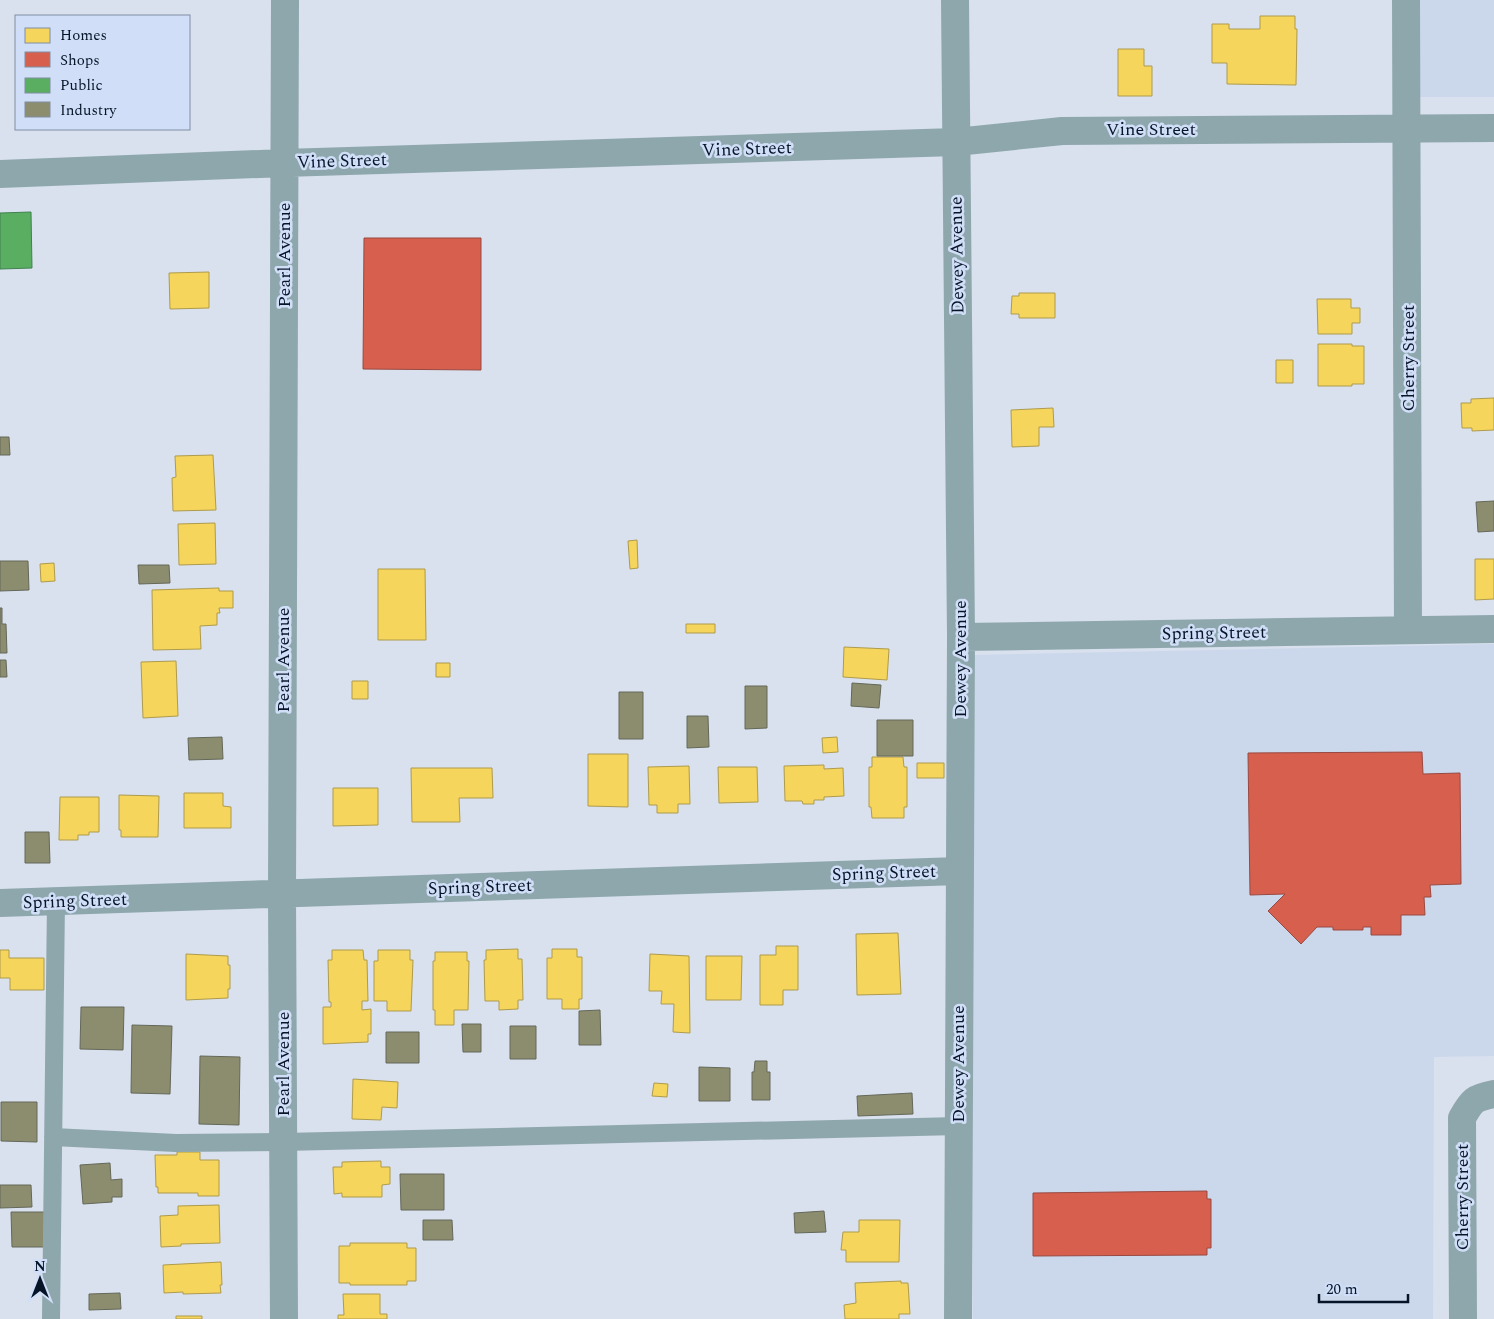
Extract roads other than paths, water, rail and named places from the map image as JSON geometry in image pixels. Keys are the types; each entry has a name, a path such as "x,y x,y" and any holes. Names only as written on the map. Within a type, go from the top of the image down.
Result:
{"street":[{"name":"Pearl Avenue","path":"284,1319 282,894 285,0"},
{"name":"Dewey Avenue","path":"955,0 961,637 958,1319"},
{"name":"Cherry Street","path":"1406,0 1408,128 1408,630"},
{"name":"Vine Street","path":"0,174 956,142 1062,130 1494,128"},
{"path":"1408,630 1494,628"},
{"name":"Spring Street","path":"961,637 1408,630"},
{"name":"Spring Street","path":"0,903 959,870"},
{"name":"Cherry Street","path":"1463,1319 1462,1118 1470,1103 1482,1096 1494,1094"}],"lane":[{"path":"52,1319 56,901"},
{"path":"53,1137 176,1143 284,1142 958,1126"}]}
